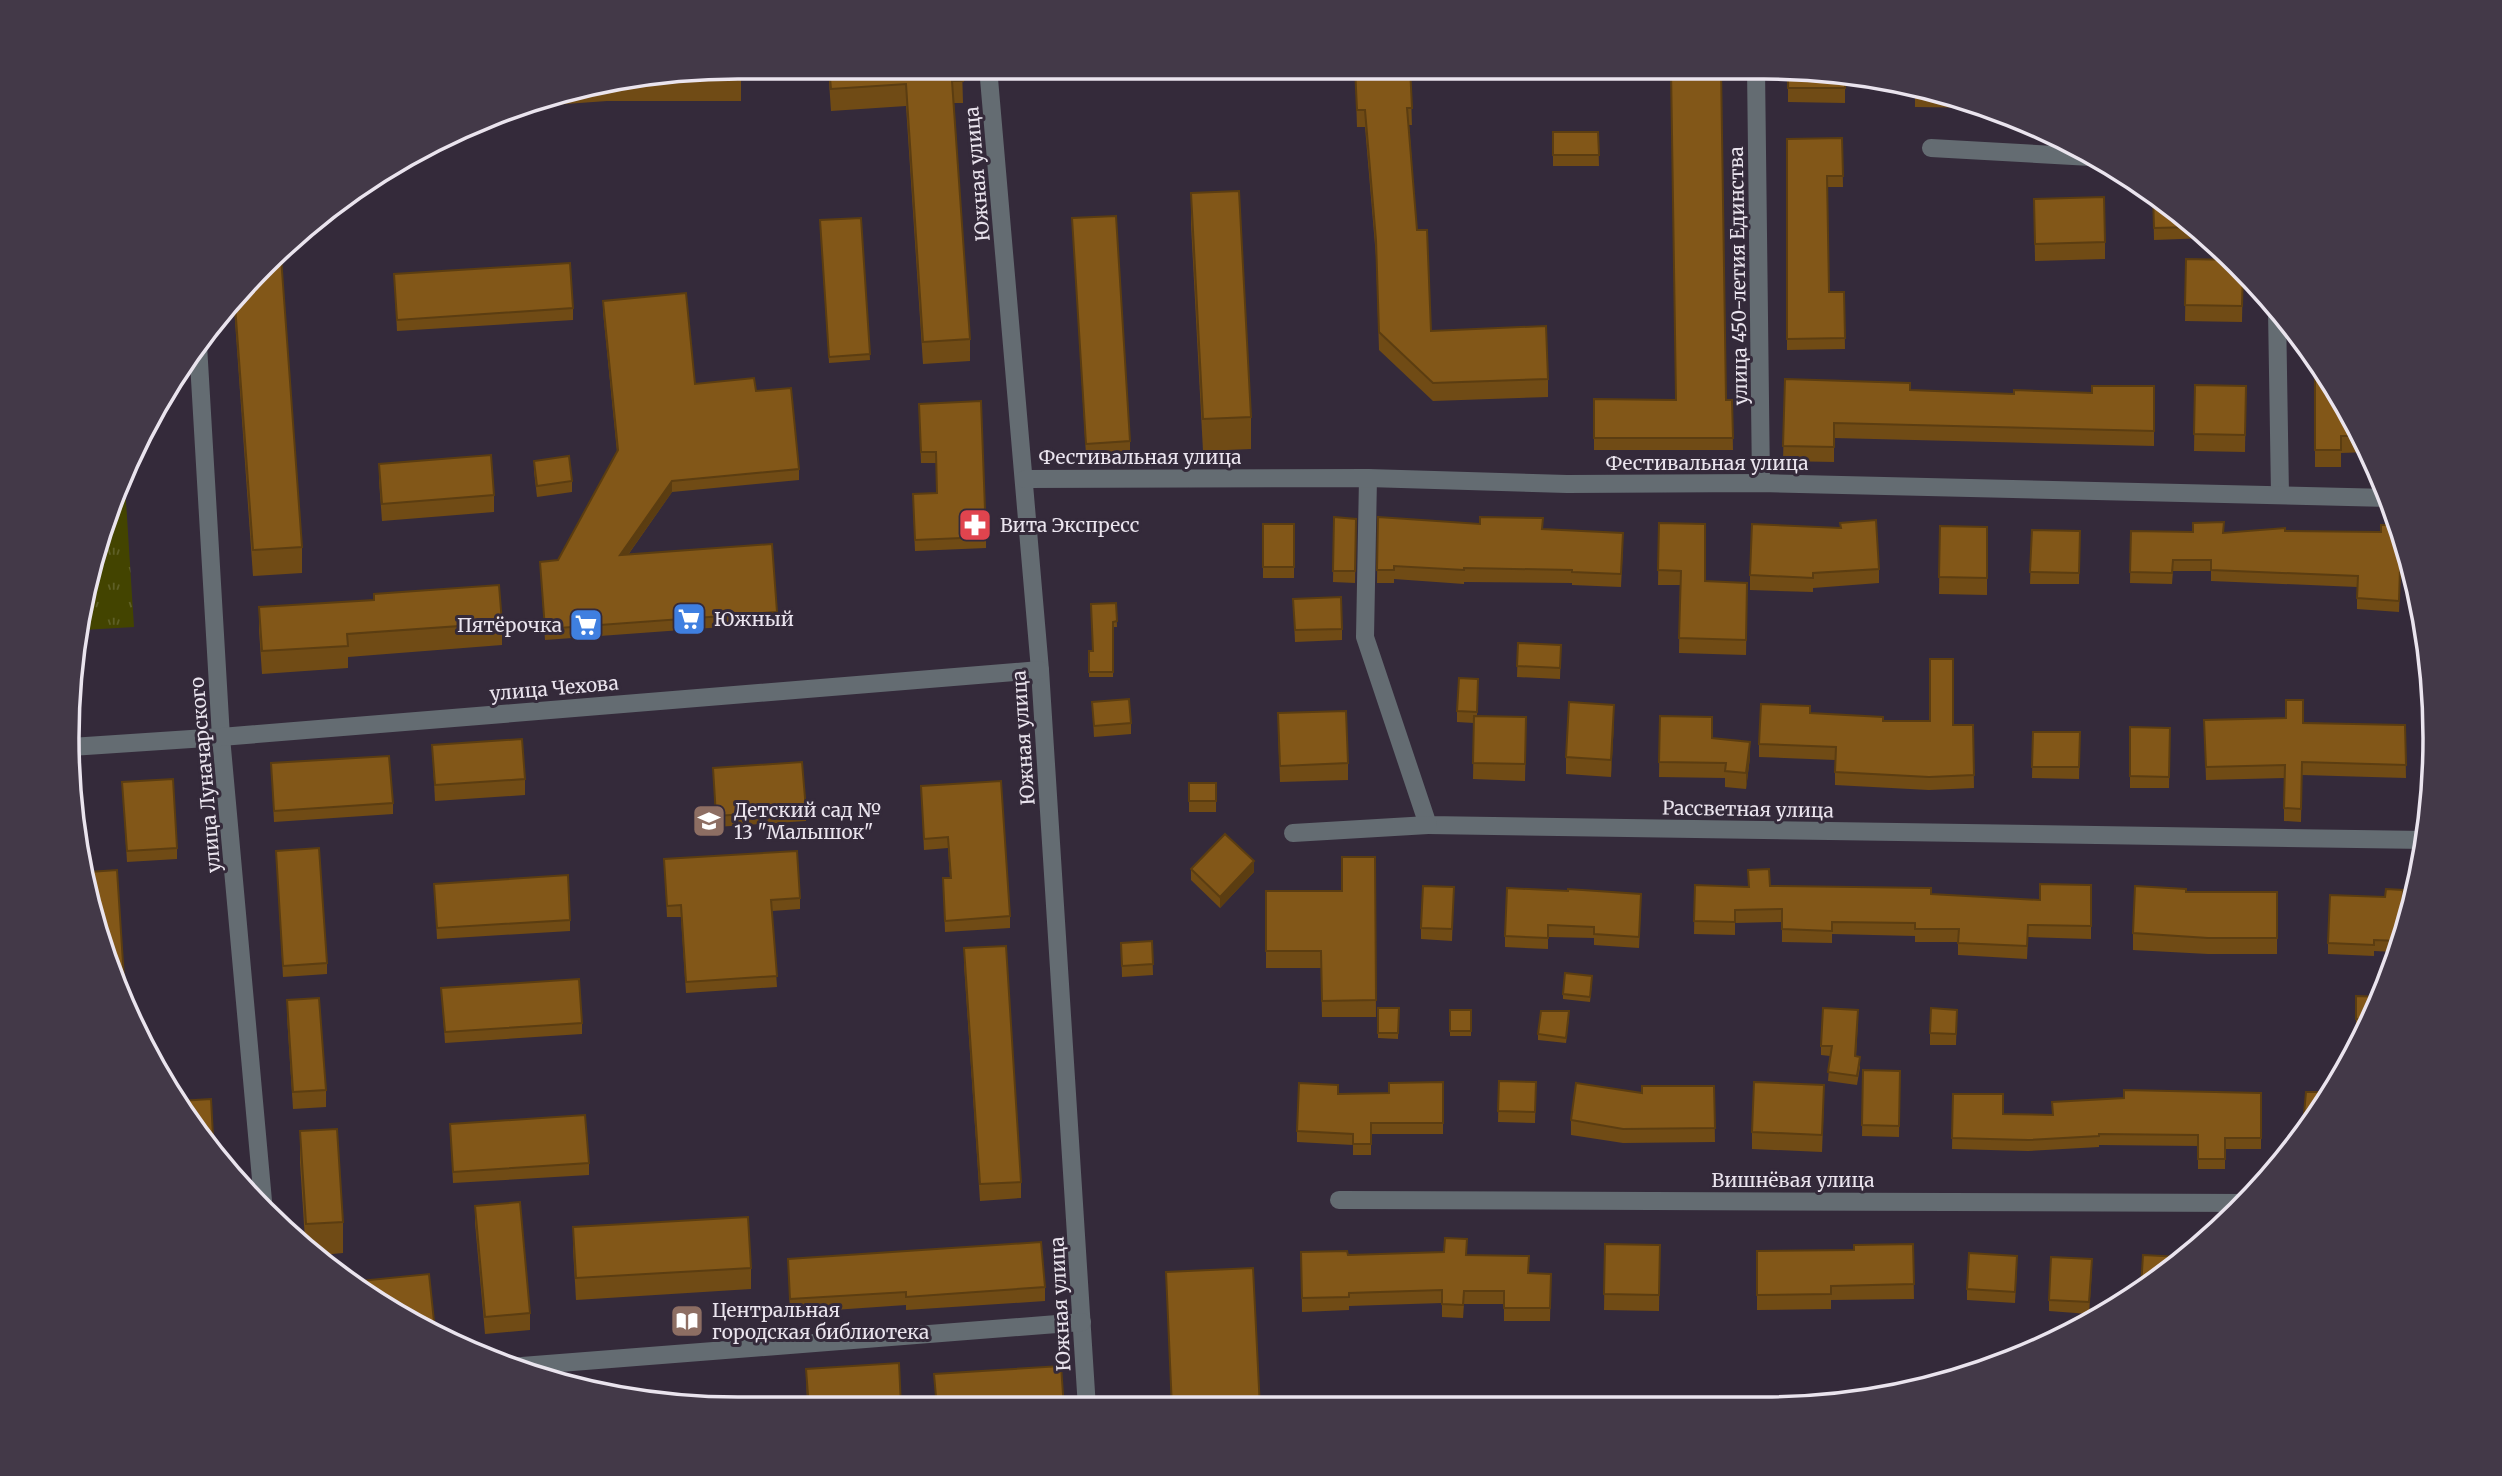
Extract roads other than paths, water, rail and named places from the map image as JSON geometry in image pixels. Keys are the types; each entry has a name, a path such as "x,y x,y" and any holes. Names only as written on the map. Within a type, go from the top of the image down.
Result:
{"street":[{"name":"Южная улица","path":"989,79 1040,670 1086,1397"},
{"name":"улица 450-летия Единства","path":"1756,79 1761,483"},
{"path":"1931,148 2073,156"},
{"path":"2277,325 2280,495"},
{"name":"улица Луначарского","path":"199,360 221,737 262,1194"},
{"name":"Фестивальная улица","path":"1025,479 1367,478 1567,484 1761,483 2377,498"},
{"path":"1367,478 1365,637 1428,825"},
{"name":"улица Чехова","path":"79,746 1040,670"},
{"name":"Рассветная улица","path":"1293,833 1428,825 2416,839"},
{"name":"Вишнёвая улица","path":"1339,1200 2231,1203"},
{"path":"535,1365 1082,1322"}],"place":[{"name":"Вита Экспресс","path":"975,525"},
{"name":"Южный","path":"689,619"},
{"name":"Пятёрочка","path":"586,625"},
{"name":"Детский сад № 13 \"Малышок\"","path":"709,821"},
{"name":"Центральная городская библиотека","path":"687,1321"}]}
